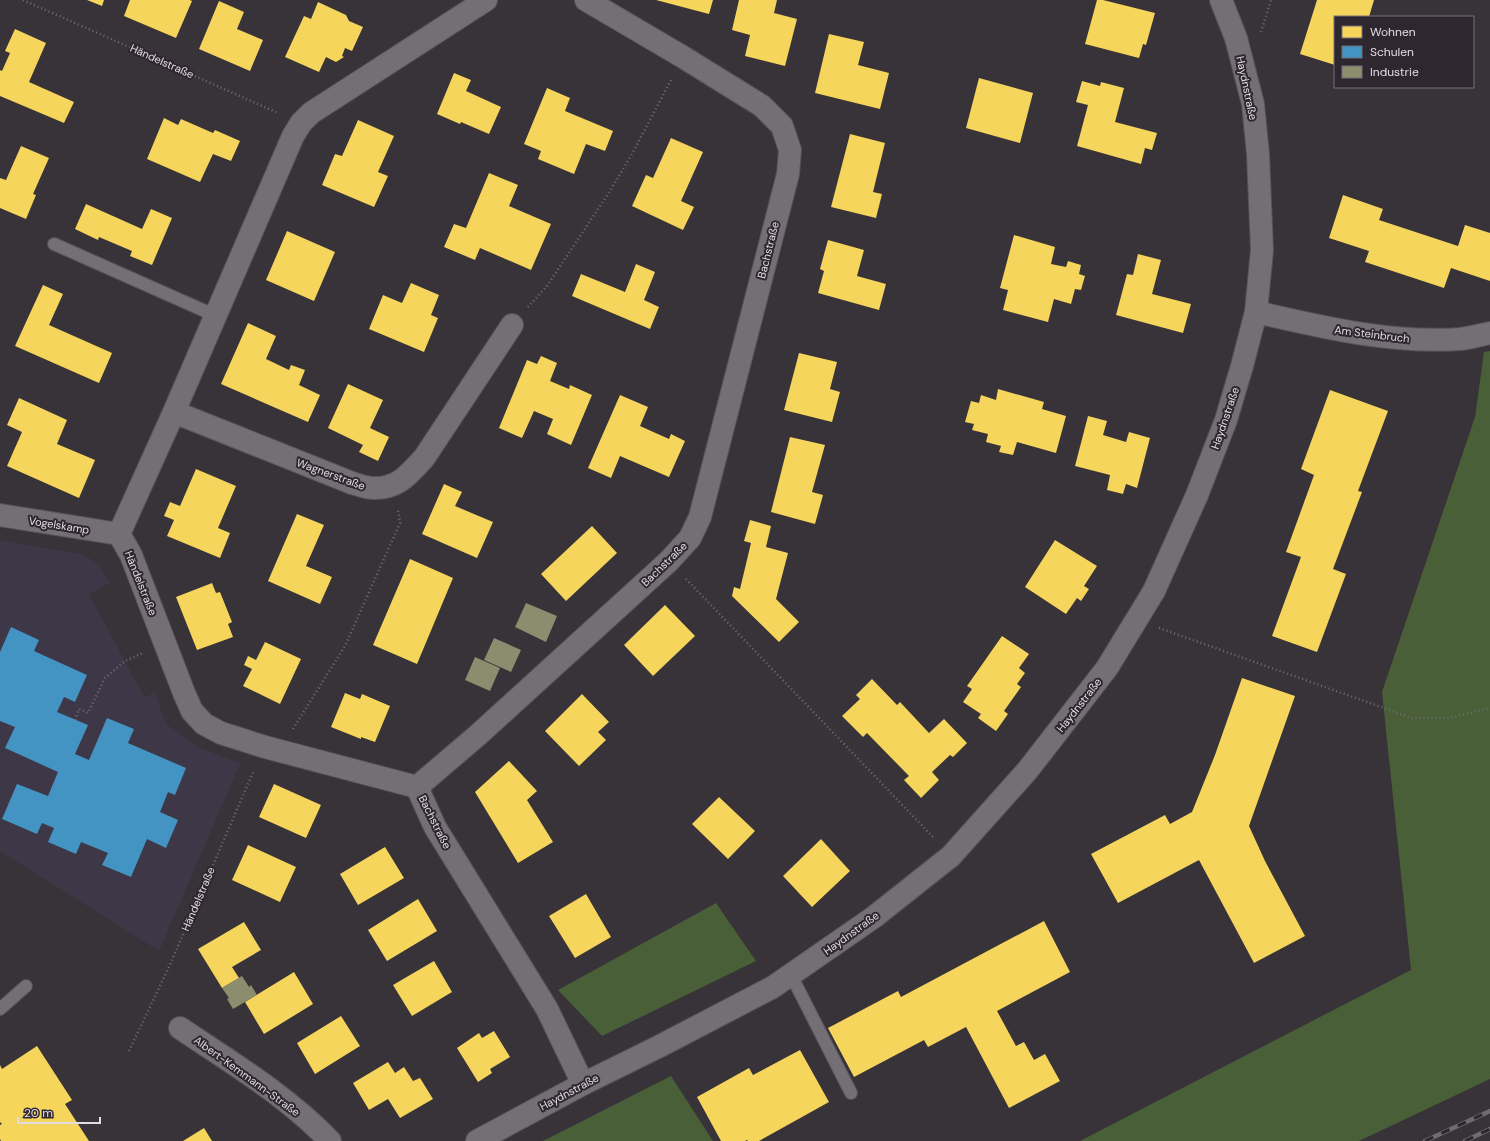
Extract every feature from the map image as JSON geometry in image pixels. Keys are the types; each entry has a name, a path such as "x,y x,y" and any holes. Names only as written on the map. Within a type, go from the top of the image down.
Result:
{"street":[{"path":"119,534 174,412 214,316 293,136 301,123 311,113 486,0"},
{"name":"Bachstraße","path":"583,1084 546,1009 435,827 417,787 483,730 669,561 690,538 700,517 788,174 790,150 782,126 762,106 684,57 586,0"},
{"name":"Haydnstraße","path":"477,1141 583,1084 660,1046 773,986 874,917 951,856 1028,770 1107,668 1154,592 1197,495 1221,433 1242,366 1256,312 1262,250 1260,177 1253,104 1236,38 1221,0"},
{"name":"Am Steinbruch","path":"1256,312 1331,329 1382,337 1436,340 1462,338 1490,333"},
{"path":"393,486 410,473 424,458 512,325"},
{"name":"Wagnerstraße","path":"174,412 352,483 372,488 393,486"},
{"name":"Vogelskamp","path":"0,515 119,534"},
{"name":"Händelstraße","path":"119,534 131,555 164,645 192,711 204,724 221,733 273,749 417,787"},
{"name":"Albert-Kemmann-Straße","path":"180,1028 278,1095 315,1125 330,1141"}],"lane":[{"path":"54,244 214,316"},
{"path":"791,975 851,1093"},
{"path":"0,1009 26,986"}],"path":[{"name":"Händelstraße","path":"23,0 301,123"},
{"path":"512,325 547,286 608,194 632,154 684,57"},
{"path":"273,749 291,732 345,646 400,523 393,486"},
{"path":"669,561 951,856"},
{"path":"1137,620 1412,718 1450,718 1490,708"},
{"path":"75,720 79,709 88,713 105,678 125,661 164,645"},
{"name":"Händelstraße","path":"129,1051 273,749"}],"shaded area":[{"path":"0,540 84,555 98,564 110,583 89,594 144,697 155,693 166,724 199,747 240,764 159,951 0,851"}],"green space":[{"path":"1490,351 1490,1079 1359,1141 1080,1141 1411,970 1382,692 1475,417 1484,352"},
{"path":"716,903 756,961 602,1036 558,990"},
{"path":"671,1076 713,1141 543,1141"}],"building: Wohnen":[{"path":"87,0 104,0 102,6"},
{"path":"130,0 192,1 176,38 124,16"},
{"path":"656,0 713,0 709,14"},
{"path":"739,0 777,0 774,13 797,19 785,66 745,56 750,35 732,30"},
{"path":"1097,0 1103,0 1155,13 1146,45 1143,44 1139,58 1085,44"},
{"path":"1317,0 1374,0 1369,16 1334,16 1334,65 1300,54"},
{"path":"219,1 244,12 237,29 263,40 250,71 199,49"},
{"path":"318,2 346,15 349,21 363,27 352,51 345,48 342,56 344,57 336,62 326,57 319,72 285,57 304,16 311,19"},
{"path":"15,29 46,43 29,82 74,102 64,123 0,96 0,70 2,71 10,53 5,51"},
{"path":"829,34 864,42 858,65 889,73 880,109 815,93"},
{"path":"454,73 471,80 466,91 501,107 489,134 437,114"},
{"path":"979,78 1033,93 1020,143 966,128"},
{"path":"1082,81 1100,86 1101,82 1124,88 1115,122 1157,133 1152,150 1145,148 1141,164 1077,146 1088,105 1076,102"},
{"path":"547,88 570,98 565,111 613,131 605,151 586,144 574,174 538,159 541,151 524,144"},
{"path":"164,118 178,125 181,119 213,133 215,130 240,141 231,161 213,154 200,182 147,159"},
{"path":"358,120 394,136 378,172 388,176 374,207 322,185 335,154 342,156"},
{"path":"850,134 885,143 873,192 882,194 876,218 831,207"},
{"path":"671,138 703,152 681,201 694,207 683,230 632,206 646,175 653,178"},
{"path":"21,146 49,158 33,194 36,195 26,219 0,208 0,178 6,180"},
{"path":"489,173 518,185 509,206 551,224 531,270 480,248 475,260 444,247 454,224 466,228"},
{"path":"1343,195 1383,209 1379,220 1458,246 1465,225 1490,233 1490,281 1451,268 1444,288 1365,262 1369,251 1329,238"},
{"path":"86,204 142,229 151,209 172,218 152,265 130,256 132,251 99,237 98,240 75,229"},
{"path":"287,231 335,252 314,301 266,280"},
{"path":"1014,235 1055,247 1051,264 1066,267 1068,261 1081,265 1079,274 1085,276 1081,290 1075,289 1071,304 1054,299 1048,322 1003,310 1008,290 1000,288"},
{"path":"828,240 864,250 857,276 886,284 879,310 818,293 824,271 820,269"},
{"path":"1138,254 1161,260 1152,294 1191,304 1183,333 1116,315 1127,274 1133,275"},
{"path":"636,264 655,272 644,300 659,307 650,329 572,296 581,274 625,292"},
{"path":"411,283 439,295 431,315 438,318 424,352 369,329 383,295 402,303"},
{"path":"43,285 63,294 49,325 112,353 99,383 15,346"},
{"path":"248,323 276,336 266,359 289,370 291,365 305,370 299,385 320,395 308,422 221,384"},
{"path":"799,353 837,362 830,389 840,392 832,422 784,410"},
{"path":"541,356 557,363 550,381 569,389 570,385 592,395 571,445 547,434 553,419 534,411 522,438 499,428 527,360 537,364"},
{"path":"348,384 383,400 370,428 389,437 378,461 359,452 363,445 328,428"},
{"path":"998,389 1044,402 1042,409 1066,416 1056,453 1017,442 1013,455 999,452 1001,446 986,442 988,434 972,430 974,424 965,422 971,401 979,403 981,395 996,400"},
{"path":"1330,390 1388,411 1358,491 1362,492 1333,569 1346,574 1317,652 1272,636 1301,557 1286,552 1314,475 1301,469"},
{"path":"620,395 648,407 640,426 669,439 671,434 685,441 669,477 620,456 611,478 588,468"},
{"path":"19,398 67,420 57,444 95,460 79,498 7,466 22,432 7,425"},
{"path":"1088,416 1107,421 1103,435 1126,442 1129,432 1150,438 1137,488 1126,484 1123,494 1107,490 1110,475 1075,466"},
{"path":"790,437 825,445 812,492 823,495 815,524 771,512"},
{"path":"196,469 236,486 218,528 230,533 220,558 167,536 174,520 164,516 170,502 180,506"},
{"path":"444,484 462,492 455,506 493,522 477,558 422,534"},
{"path":"297,514 324,525 306,566 332,577 320,604 268,581"},
{"path":"750,520 771,526 766,547 788,553 776,599 799,622 779,642 732,596 734,587 740,589 751,543 744,541"},
{"path":"592,526 617,553 566,601 541,574"},
{"path":"1055,540 1097,566 1084,586 1089,589 1081,601 1077,598 1066,614 1025,587"},
{"path":"410,559 453,578 417,664 373,645"},
{"path":"212,583 216,593 220,592 232,622 228,624 233,637 197,650 176,597"},
{"path":"665,605 695,636 653,676 624,645"},
{"path":"1002,636 1029,654 1019,668 1025,673 1017,684 1021,687 1004,711 1008,714 996,731 978,718 981,714 963,702 972,689 967,686"},
{"path":"265,642 301,659 280,704 243,686 252,669 244,665 248,656 256,660"},
{"path":"1242,678 1295,696 1249,826 1265,861 1305,936 1254,963 1199,860 1118,903 1091,854 1165,815 1170,824 1192,812 1215,755"},
{"path":"872,679 897,705 900,702 929,733 944,719 967,743 953,757 950,755 932,772 939,780 921,798 904,780 909,776 867,733 863,737 842,716 860,699 856,695"},
{"path":"345,693 360,699 362,694 390,706 375,742 361,737 361,739 331,727"},
{"path":"582,694 609,722 598,732 606,740 579,766 545,731"},
{"path":"509,761 537,791 527,800 553,842 518,863 475,792"},
{"path":"274,784 321,805 306,838 259,817"},
{"path":"719,797 755,831 728,859 692,824"},
{"path":"821,839 850,871 812,907 783,876"},
{"path":"248,845 296,867 280,902 232,880"},
{"path":"385,847 404,878 358,905 340,874"},
{"path":"586,894 611,937 575,958 549,916"},
{"path":"418,899 437,931 387,961 368,930"},
{"path":"1044,921 1070,972 997,1011 1016,1046 1024,1042 1034,1060 1045,1054 1060,1081 1009,1108 966,1027 928,1047 924,1040 854,1077 828,1028 898,991 901,997"},
{"path":"244,922 261,950 232,967 239,978 222,988 198,949"},
{"path":"434,961 452,992 412,1016 393,985"},
{"path":"294,972 313,1004 264,1034 245,1002"},
{"path":"341,1016 360,1046 315,1074 297,1043"},
{"path":"494,1031 510,1057 490,1069 492,1073 478,1082 457,1048 479,1033 482,1038"},
{"path":"37,1046 72,1100 65,1104 89,1141 1,1141 0,1125 2,1124 0,1122 0,1065 2,1069"},
{"path":"800,1050 829,1102 759,1141 721,1141 697,1097 749,1068 753,1075"},
{"path":"388,1062 395,1073 404,1067 413,1081 420,1078 433,1099 400,1118 388,1099 369,1110 353,1083"},
{"path":"204,1128 212,1141 183,1141"}],"building: Schulen":[{"path":"11,627 39,640 34,651 87,675 75,702 64,697 57,712 88,725 75,754 89,760 107,718 134,729 128,743 186,768 175,795 168,792 160,812 178,820 166,848 147,839 131,877 102,865 108,853 81,842 76,854 48,842 54,828 42,823 37,834 2,819 17,784 48,796 58,772 5,748 15,727 0,721 0,652"}],"building: Industrie":[{"path":"526,603 557,616 546,642 515,627"},
{"path":"494,638 521,650 511,672 484,660"},
{"path":"475,657 500,668 490,691 465,680"},
{"path":"242,976 249,987 251,985 257,995 233,1009 227,999 229,998 222,988"}],"railway":[{"path":"1425,1141 1490,1111"},
{"path":"1465,1141 1490,1129"}]}
